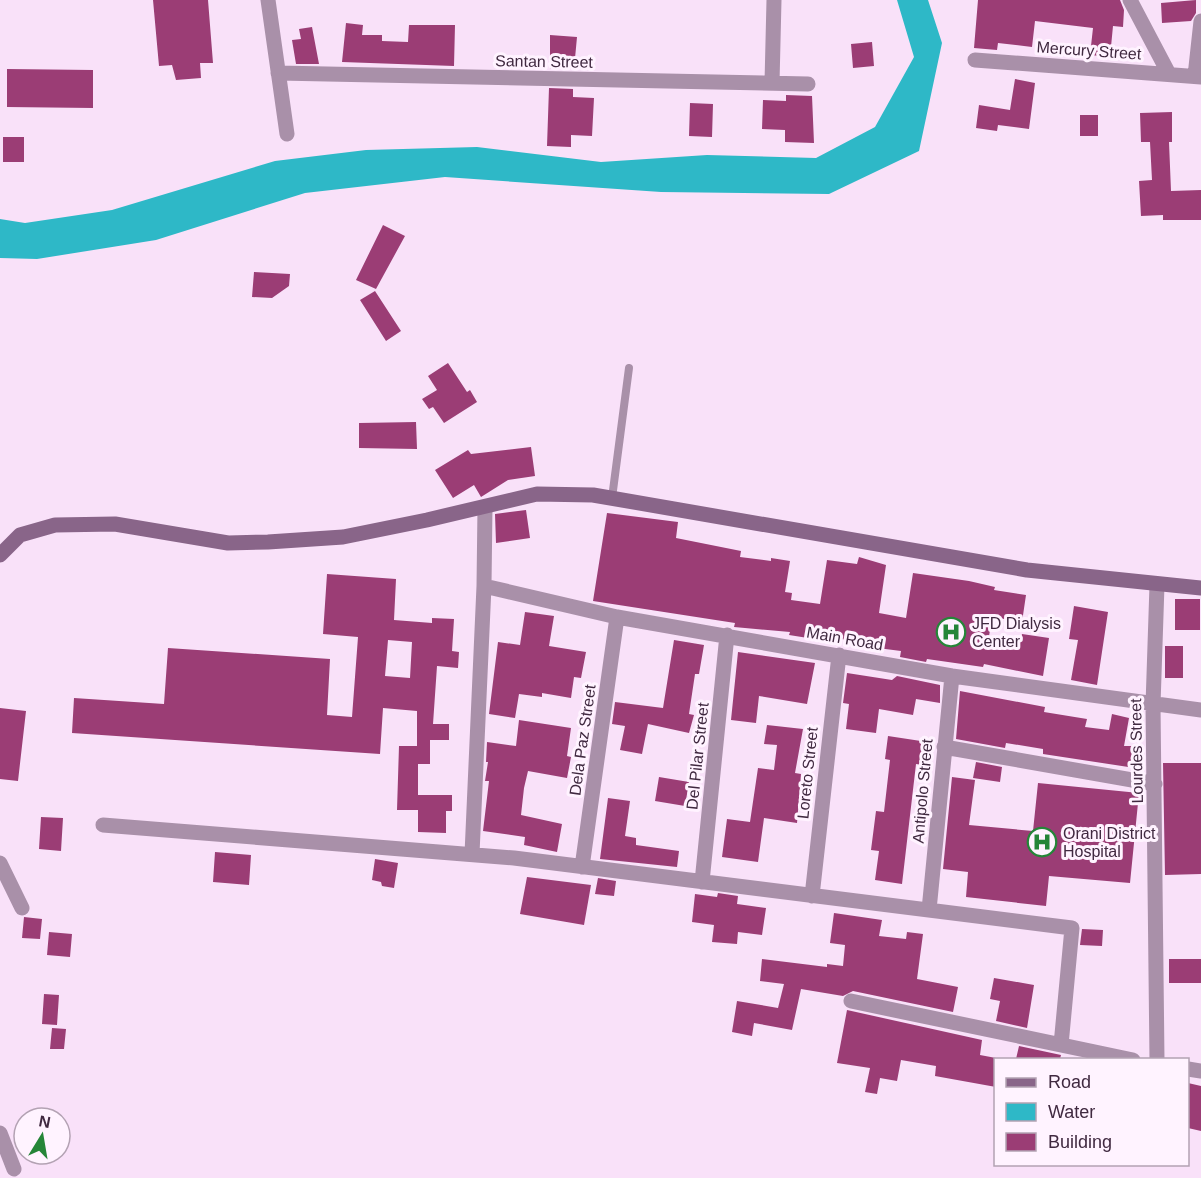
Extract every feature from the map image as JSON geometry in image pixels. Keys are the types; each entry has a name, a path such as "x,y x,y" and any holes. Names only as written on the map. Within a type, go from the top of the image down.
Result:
{"street":[{"path":"268,0 287,134"},
{"path":"772,83 774,0"},
{"path":"1130,0 1168,74"},
{"path":"1198,77 1201,21"},
{"name":"Mercury Street","path":"975,60 1198,77"},
{"name":"Santan Street","path":"278,74 808,84"},
{"path":"0,555 20,535 55,525 115,524 228,543 268,542 343,537 537,494 593,495 1027,570 1201,588"},
{"path":"472,854 484,586 485,507"},
{"name":"Lourdes Street","path":"1156,585 1152,705 1155,784 1157,1058"},
{"name":"Main Road","path":"484,586 617,617 952,676 1201,710"},
{"name":"Dela Paz Street","path":"582,867 617,617"},
{"name":"Del Pilar Street","path":"702,882 727,635"},
{"name":"Loreto Street","path":"812,896 838,655"},
{"name":"Antipolo Street","path":"929,909 952,676"},
{"path":"944,747 1155,784"},
{"path":"103,825 472,854 1072,928 1061,1045"},
{"path":"0,863 22,908"},
{"path":"851,1001 1128,1058"},
{"path":"0,1133 14,1169"}],"lane":[{"path":"612,498 629,368"}],"water":[{"path":"897,0 928,0 942,43 919,151 829,194 661,192 445,177 305,193 156,240 37,259 0,258 0,219 25,223 112,210 275,161 366,150 477,147 601,162 707,155 816,158 875,127 914,57"}],"building":[{"path":"153,0 208,0 213,63 200,63 201,78 176,80 172,65 159,66"},
{"path":"978,0 1120,0 1124,10 1123,27 1113,26 1110,57 1090,55 1093,28 1035,21 1032,47 998,43 997,50 974,48"},
{"path":"1196,0 1196,13 1191,21 1162,23 1161,3"},
{"path":"346,23 363,25 362,35 382,35 382,41 408,42 409,25 455,25 454,66 342,62"},
{"path":"312,27 319,64 296,64 292,40 301,39 299,29"},
{"path":"550,35 577,37 574,69 550,69"},
{"path":"872,42 874,66 853,68 851,44"},
{"path":"7,69 93,70 93,108 7,107"},
{"path":"1015,79 1035,83 1029,129 998,125 997,131 976,128 979,105 1010,110"},
{"path":"549,88 573,89 573,97 594,98 592,136 571,135 571,147 547,146"},
{"path":"786,95 812,96 814,143 785,142 785,130 762,129 763,100 786,101"},
{"path":"690,103 713,104 712,137 689,136"},
{"path":"1172,112 1172,142 1169,142 1171,191 1201,190 1201,220 1163,220 1163,215 1141,216 1139,181 1152,180 1150,142 1141,142 1140,113"},
{"path":"1080,115 1098,115 1098,136 1080,136"},
{"path":"3,137 24,137 24,162 3,162"},
{"path":"383,225 405,236 376,289 356,280"},
{"path":"254,272 290,274 289,286 272,298 252,297"},
{"path":"375,291 401,331 386,341 360,300"},
{"path":"448,363 467,392 470,390 477,402 444,423 433,407 429,409 422,399 437,390 428,376"},
{"path":"416,422 417,449 359,448 359,423"},
{"path":"531,447 535,476 508,480 481,497 474,485 453,498 435,470 468,450 471,454"},
{"path":"526,510 530,538 496,543 495,514"},
{"path":"607,513 678,522 676,538 741,551 740,557 790,561 785,592 792,593 791,600 820,604 827,560 857,564 859,557 886,565 879,613 906,618 913,573 969,581 995,587 994,590 1026,595 1022,622 992,617 988,643 1019,648 1022,634 1049,638 1043,676 984,664 983,667 927,659 926,662 900,657 901,651 854,645 854,641 809,634 808,638 789,635 790,632 734,627 735,623 593,601"},
{"path":"327,574 396,579 394,620 432,623 432,618 454,619 452,651 459,652 458,668 437,666 433,724 449,724 449,740 430,740 430,764 418,764 418,795 452,795 452,811 446,811 446,833 418,832 418,810 397,810 399,746 417,746 417,711 383,708 380,754 72,733 74,698 164,704 168,648 330,659 327,715 352,717 358,637 323,634","holes":["388,640 412,642 410,678 385,676"]},
{"path":"1175,599 1200,599 1200,630 1175,630"},
{"path":"1074,606 1108,612 1097,685 1071,680 1078,640 1069,639"},
{"path":"525,612 554,616 549,646 586,652 581,678 574,677 571,698 542,693 542,697 519,694 515,718 489,714 498,642 520,645"},
{"path":"674,640 704,645 699,674 695,674 689,714 694,715 689,733 648,724 642,754 620,750 625,726 612,724 615,702 663,708"},
{"path":"1165,646 1183,646 1183,678 1165,678"},
{"path":"738,652 815,663 807,704 759,696 756,723 731,720"},
{"path":"847,673 892,680 897,676 940,685 940,703 916,699 913,715 879,709 876,733 846,729 849,704 843,703"},
{"path":"960,691 1045,707 1044,712 1087,719 1085,727 1109,730 1112,714 1129,718 1124,746 1136,746 1135,768 1043,754 1043,749 1006,743 1005,748 956,739"},
{"path":"0,708 26,711 18,781 0,779"},
{"path":"519,720 571,728 567,756 571,757 567,778 528,771 524,788 521,815 562,824 557,852 524,845 525,837 483,831 489,781 485,781 488,762 486,762 487,742 516,746"},
{"path":"767,725 803,729 795,773 801,774 797,823 764,818 758,862 722,857 727,819 750,822 758,768 774,770 777,745 764,744"},
{"path":"888,736 934,743 931,766 916,764 902,884 875,880 879,851 871,850 876,811 884,812 890,760 885,759"},
{"path":"976,762 1002,767 1000,782 973,778"},
{"path":"1163,763 1201,763 1201,874 1165,875"},
{"path":"659,777 689,782 685,806 655,801"},
{"name":"Orani District Hospital","path":"952,777 975,780 969,825 1033,831 1038,783 1139,793 1130,883 1049,876 1046,906 966,897 968,872 943,869"},
{"path":"608,798 630,801 625,836 636,838 636,845 679,851 677,867 600,859"},
{"path":"41,817 63,818 61,851 39,849"},
{"path":"215,852 251,855 249,885 213,882"},
{"path":"375,859 398,863 394,888 382,886 381,882 372,880"},
{"path":"527,877 591,885 584,925 520,914"},
{"path":"598,878 616,881 614,896 595,894"},
{"path":"718,893 738,896 737,904 766,908 762,935 738,932 737,944 712,942 714,925 692,922 695,894 717,897"},
{"path":"834,913 882,920 879,936 906,939 907,932 923,934 917,979 958,987 953,1012 853,991 843,996 801,989 792,1030 754,1023 752,1036 732,1032 737,1001 778,1008 784,984 760,981 762,959 827,967 827,964 843,966 845,945 830,943"},
{"path":"24,917 42,919 40,939 22,938"},
{"path":"1082,929 1103,930 1102,946 1080,945"},
{"path":"49,932 72,934 70,957 47,955"},
{"path":"1169,959 1201,959 1201,983 1169,983"},
{"path":"994,978 1034,985 1027,1028 996,1021 1000,1001 990,999"},
{"path":"44,994 59,995 57,1025 42,1024"},
{"path":"847,1010 982,1040 980,1055 996,1058 994,1058 994,1087 935,1076 936,1066 901,1060 897,1081 880,1078 877,1094 865,1092 870,1068 837,1063"},
{"path":"52,1028 66,1029 64,1049 50,1049"},
{"path":"1019,1046 1061,1055 1060,1058 1016,1058"},
{"path":"1189,1083 1201,1086 1201,1131 1189,1128"}],"place":[{"name":"JFD Dialysis Center","path":"951,632"},
{"name":"Orani District Hospital","path":"1042,842"}]}
